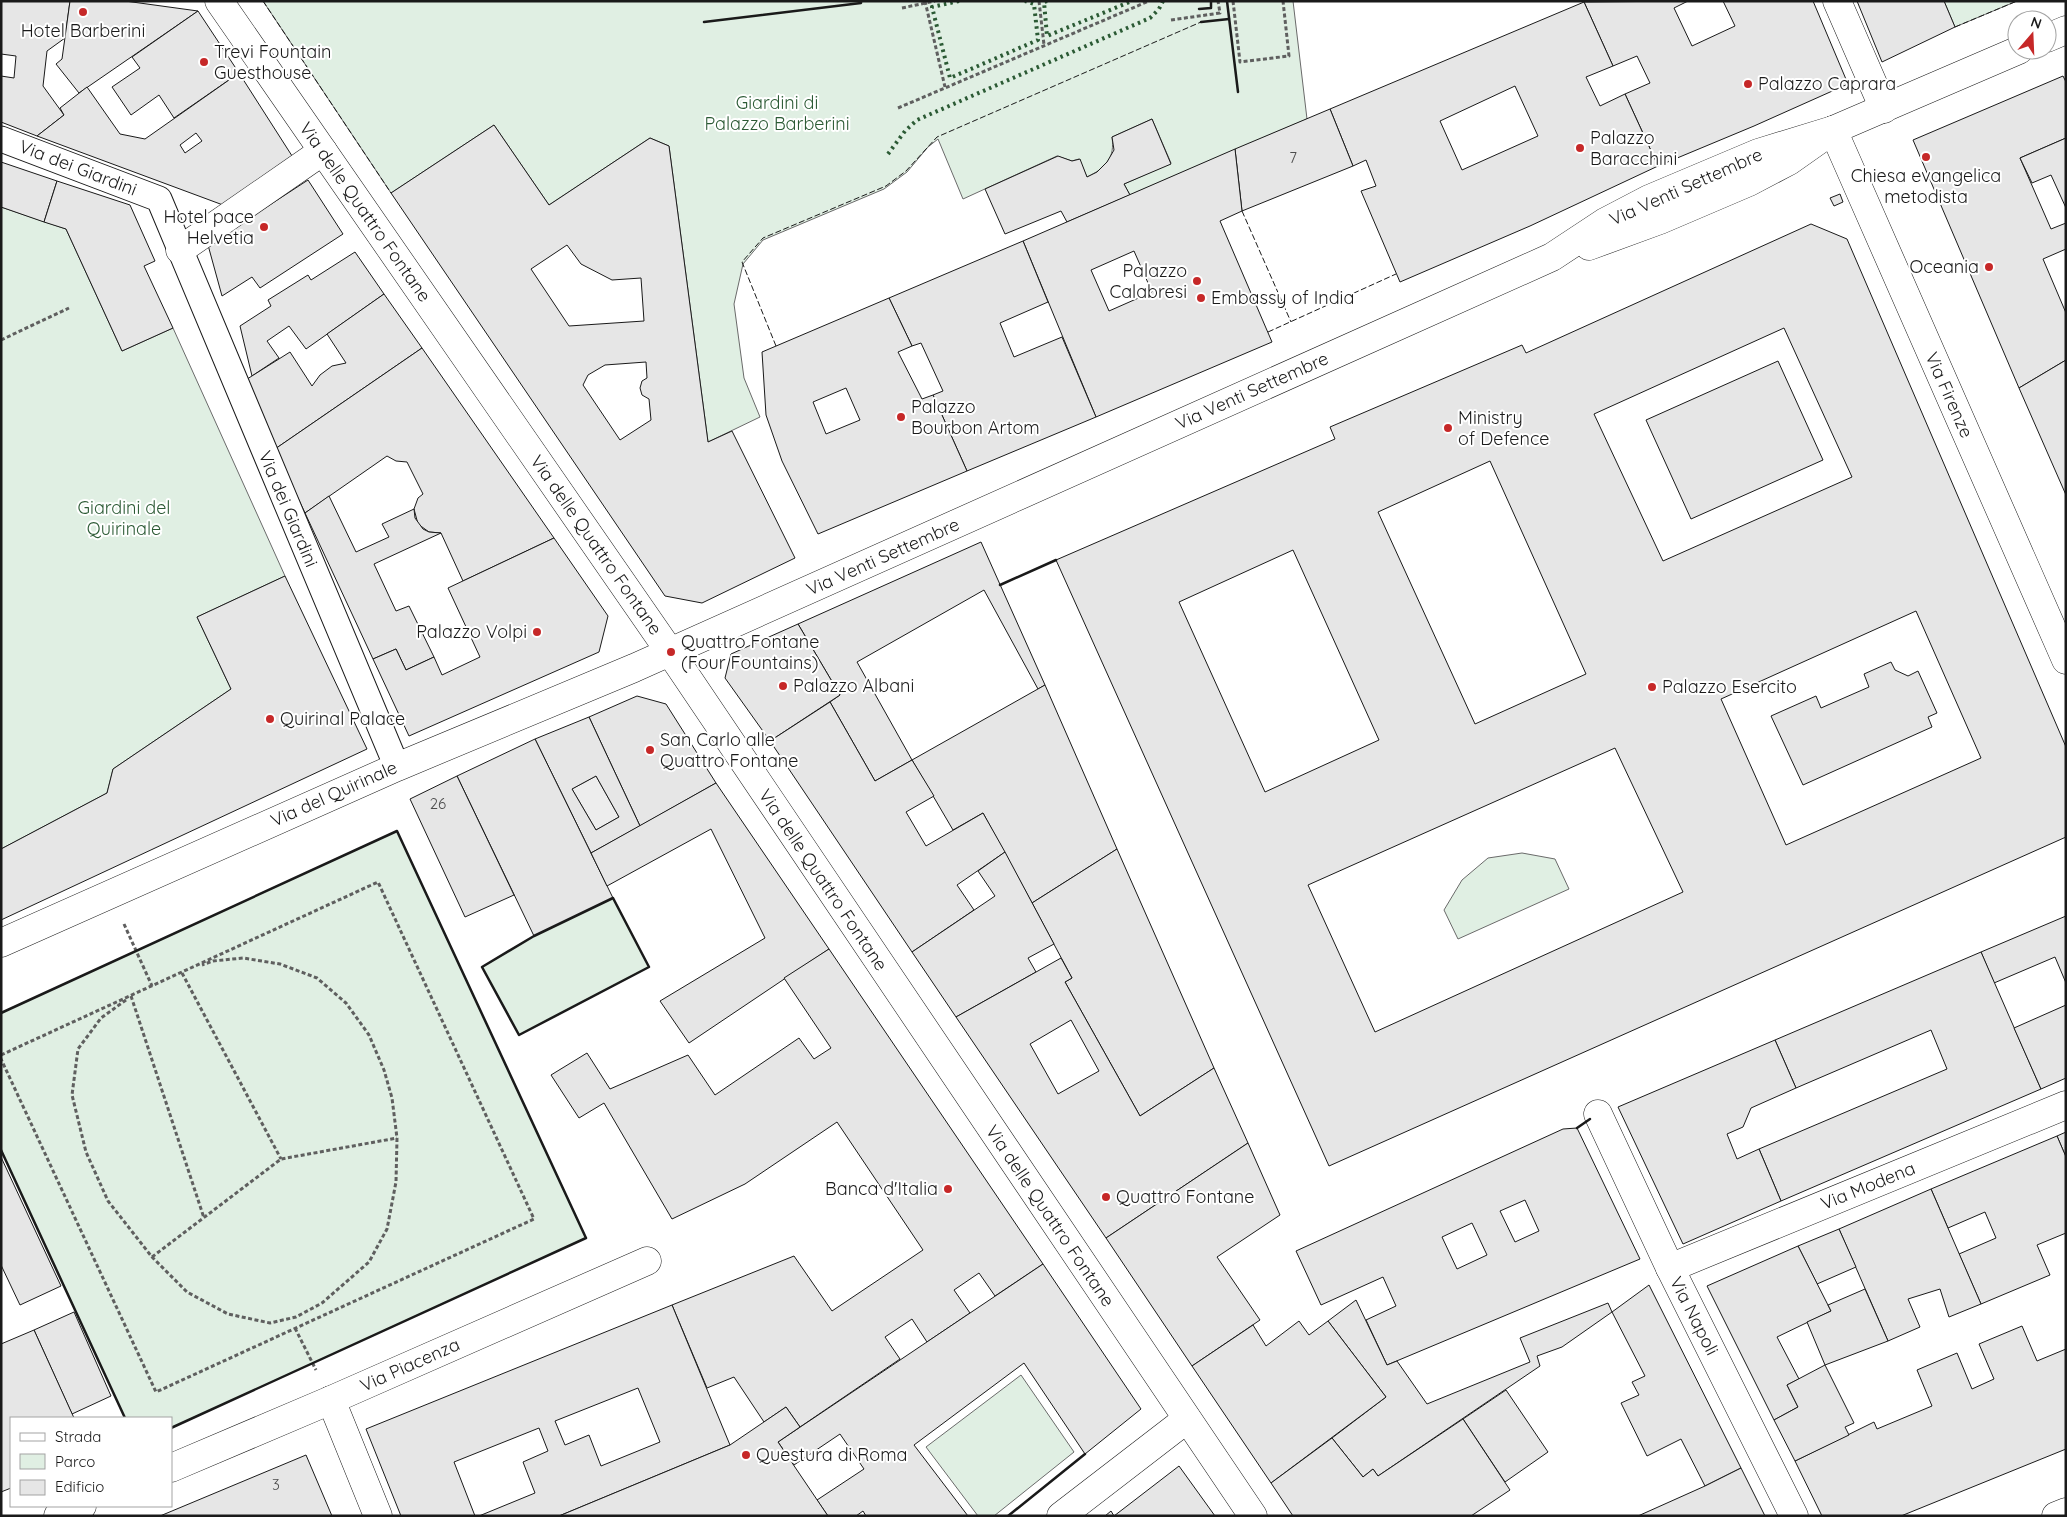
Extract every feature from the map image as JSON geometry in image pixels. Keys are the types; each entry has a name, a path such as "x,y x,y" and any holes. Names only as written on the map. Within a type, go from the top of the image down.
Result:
{"street":[{"name":"Via delle Quattro Fontane","path":"219,1 670,652 1253,1516"},
{"path":"1837,1 1884,109"},
{"path":"1833,130 2007,55"},
{"name":"Via Venti Settembre","path":"670,652 1552,257 1606,222 1649,199 1758,153 1833,130"},
{"name":"Via Firenze","path":"1833,130 2066,660"},
{"name":"Via dei Giardini","path":"1,138 159,199 397,766"},
{"path":"180,250 323,151"},
{"name":"Via del Quirinale","path":"1,943 397,766 670,652"},
{"name":"Via Modena","path":"1670,1268 2066,1105"},
{"name":"Via Napoli","path":"1598,1114 1670,1268 1794,1516"},
{"name":"Via Piacenza","path":"172,1468 647,1261"},
{"path":"331,1400 378,1516"},
{"path":"1061,1516 1187,1419"},
{"path":"58,1516 80,1507"},
{"path":"2056,1516 2066,1512"}],"path":[{"path":"902,8 935,1"},
{"path":"1039,1 1044,45"},
{"path":"898,108 1149,1"},
{"path":"1171,20 1220,13 1218,1"},
{"path":"1233,1 1240,62 1289,56 1283,1"},
{"path":"925,2 946,87"},
{"path":"1,340 69,308"},
{"path":"378,882 534,1218 156,1392 1,1057 152,986 378,882"},
{"path":"121,917 152,986"},
{"path":"131,996 101,1018 78,1049 72,1095 86,1152 108,1201 152,1257 187,1292 228,1314 270,1323 296,1317 322,1303 369,1262 387,1229 396,1182 397,1138 392,1098 384,1070 369,1035 346,1003 317,978 280,964 243,958 213,961 181,973"},
{"path":"181,973 281,1159"},
{"path":"131,996 204,1218"},
{"path":"152,1257 281,1159 397,1138"},
{"path":"295,1328 316,1370"}],"green space":[{"name":"Giardini di Palazzo Barberini","path":"263,1 1293,1 1307,119 1130,195 1124,184 1171,163 1152,119 1112,137 1112,151 1108,162 1087,177 1079,159 1072,161 1057,156 963,199 938,139 928,147 907,172 884,189 763,240 743,264 734,304 744,378 760,417 708,442 669,146 650,138 549,205 494,125 391,193"},
{"path":"1944,1 2017,1 1955,27"},
{"name":"Giardini del Quirinale","path":"1,207 66,229 122,351 173,328 285,576 197,617 231,689 113,769 107,793 1,849"},
{"path":"397,831 586,1238 172,1428 172,1417 125,1417 1,1150 1,1013"},
{"path":"1522,853 1555,859 1569,889 1458,939 1444,910 1462,880 1488,858"},
{"path":"613,898 649,967 519,1035 482,967 534,936"},
{"path":"1021,1375 1074,1452 994,1516 978,1516 926,1447"}],"shaded area":[{"path":"596,776 619,817 596,830 572,789"}],"building":[{"path":"1,1 70,1 65,38 47,51 43,86 64,115 37,136 1,122 1,76 14,78 16,56 1,54"},
{"path":"70,1 125,1 198,11 79,93 56,64 62,59"},
{"name":"Palazzo Caprara","path":"1688,1 1674,8 1692,46 1735,26 1723,1 1813,1 1848,84 1658,166 1625,94 1650,83 1637,56 1613,66 1584,2"},
{"path":"1857,1 1944,1 1955,27 1882,62"},
{"name":"Palazzo Baracchini","path":"1584,2 1613,66 1586,77 1600,106 1625,94 1658,166 1530,226 1400,282 1361,191 1376,186 1366,160 1353,166 1330,109","holes":["1515,86 1538,136 1462,170 1440,121"]},
{"path":"198,11 239,73 174,118 159,95 131,115 112,87 140,68 132,57"},
{"path":"239,73 294,159 223,205 37,136 64,115 60,108 87,87 120,134 145,139","holes":["196,133 202,141 185,153 180,145"]},
{"path":"2063,76 2066,82 2066,138 2020,158 2051,229 2066,223 2066,249 2043,259 2066,313 2066,360 2019,388 1913,140"},
{"path":"1330,109 1353,166 1242,211 1235,149"},
{"path":"1152,119 1171,164 1124,184 1130,195 1067,222 1061,211 1005,234 985,189 1058,156 1072,161 1080,159 1087,177 1097,172 1107,162 1114,150 1112,137"},
{"path":"494,125 549,205 650,138 669,146 708,442 732,431 795,558 702,603 665,596 391,193","holes":["567,245 581,264 612,280 641,278 644,321 569,326 531,269","646,362 647,378 642,381 640,388 642,395 649,399 651,420 620,440 583,385 588,375 605,365"]},
{"path":"2066,138 2066,208 2051,175 2032,183 2020,158"},
{"name":"Palazzo Calabresi","path":"1235,149 1242,211 1220,221 1272,342 1096,417 1023,241","holes":["1134,251 1152,292 1109,311 1091,270"]},
{"path":"1,162 57,181 44,222 1,207"},
{"path":"308,180 343,234 260,288 252,277 222,296 208,245"},
{"path":"57,181 130,205 155,261 144,266 173,328 122,351 66,229 44,222"},
{"path":"1840,194 1843,202 1834,206 1830,198"},
{"name":"Palazzo Esercito","path":"1811,224 1847,239 2066,747 2066,837 1329,1166 1056,560 1335,439 1330,427 1522,345 1526,353","holes":["1784,328 1852,477 1663,561 1594,414","1490,461 1586,674 1475,724 1378,512","1293,550 1379,740 1265,792 1179,602","1916,611 1981,758 1786,845 1721,699","1615,748 1683,892 1375,1032 1308,885"]},
{"path":"1023,241 1048,302 1000,323 1014,357 1062,337 1096,417 967,471 933,395 943,391 921,343 912,346 889,298"},
{"path":"355,252 384,294 306,349 289,326 267,341 279,358 252,376 240,326 271,306 268,300 308,275 311,280"},
{"path":"384,294 422,348 275,449 244,381 290,352 312,386 320,375 332,366 346,363 327,334"},
{"name":"Palazzo Bourbon Artom","path":"889,298 912,346 898,352 922,399 933,395 967,471 818,534 782,461 766,415 762,352","holes":["846,388 860,420 826,434 813,402"]},
{"path":"422,348 554,538 463,581 441,533 429,532 418,524 414,509 418,498 423,494 407,462 396,461 387,456 305,513 275,449"},
{"path":"2066,360 2066,495 2019,388"},
{"path":"1778,361 1823,460 1691,519 1646,420"},
{"path":"329,496 356,552 389,537 382,524 414,509 415,518 423,529 429,532 441,533 374,564 396,611 409,606 434,657 406,670 396,649 373,659 305,513"},
{"name":"Palazzo Volpi","path":"554,538 608,616 599,652 409,736 373,659 396,649 406,670 434,657 442,675 480,657 448,588"},
{"path":"981,542 1045,685 1038,689 984,590 857,662 912,760 875,781 830,702 840,695 798,624"},
{"name":"Quirinal Palace","path":"285,576 367,749 1,920 1,849 107,793 113,769 231,689 197,617"},
{"name":"Palazzo Albani","path":"798,624 840,695 770,741 725,678 731,654"},
{"path":"1891,662 1895,670 1908,676 1918,671 1937,713 1928,717 1932,727 1803,785 1771,716 1816,696 1821,708 1869,687 1864,674"},
{"path":"1045,685 1117,849 1032,903 983,813 953,830 912,760"},
{"name":"San Carlo alle Quattro Fontane","path":"637,696 666,704 716,783 640,826 589,717"},
{"path":"830,702 875,781 912,760 934,796 906,812 926,846 983,813 1005,852 957,885 974,910 912,952 770,741"},
{"path":"589,717 640,826 591,853 535,739","holes":["596,776 619,817 596,830 572,789"]},
{"path":"535,739 613,898 534,936 457,776"},
{"path":"457,776 514,895 465,917 410,799"},
{"path":"716,783 829,949 689,1043 660,1001 765,938 711,829 607,886 591,853"},
{"path":"1117,849 1214,1068 1140,1116 1065,982 1072,978 1032,903"},
{"path":"1005,852 1054,944 1028,958 1036,972 956,1017 912,952 995,896 978,871"},
{"path":"2066,916 2066,983 2055,957 1994,983 1981,952"},
{"path":"829,949 1043,1264 995,1296 979,1273 954,1290 970,1313 927,1342 912,1319 885,1337 900,1359 800,1427 786,1407 764,1422 734,1377 707,1388 672,1305 794,1256 832,1311 923,1250 837,1122 745,1184 672,1219 604,1103 579,1118 551,1075 587,1053 610,1089 688,1055 715,1095 799,1038 814,1059 831,1048 784,978"},
{"path":"1981,952 2041,1089 1781,1201 1759,1149 1947,1069 1931,1030 1796,1088 1775,1040"},
{"path":"1061,958 1072,978 1065,982 1140,1116 1214,1068 1248,1143 1106,1238 956,1017","holes":["1071,1020 1099,1071 1058,1094 1030,1044"]},
{"path":"2066,1005 2066,1078 2041,1089 2014,1028"},
{"path":"1775,1040 1796,1088 1751,1108 1743,1127 1727,1134 1737,1159 1759,1149 1781,1201 1683,1244 1618,1107"},
{"path":"1577,1128 1640,1259 1387,1365 1366,1320 1396,1306 1383,1277 1321,1305 1296,1251 1563,1129","holes":["1525,1200 1539,1231 1515,1242 1500,1211","1472,1223 1487,1255 1457,1269 1442,1237"]},
{"path":"2066,1132 2066,1157 2057,1136"},
{"path":"2057,1136 2066,1157 2066,1233 2037,1245 2050,1275 1981,1304 1959,1254 1996,1238 1985,1212 1948,1228 1931,1189"},
{"path":"1248,1143 1280,1215 1217,1257 1260,1320 1192,1366 1106,1238"},
{"path":"1,1157 61,1286 20,1305 1,1265"},
{"path":"1931,1189 1981,1304 1949,1317 1940,1289 1908,1299 1920,1327 1888,1341 1839,1229"},
{"path":"1839,1229 1856,1267 1817,1284 1798,1246"},
{"path":"1798,1246 1831,1311 1777,1337 1799,1379 1787,1385 1798,1407 1774,1420 1707,1286"},
{"path":"1043,1264 1141,1409 1085,1454 1024,1363 914,1445 968,1516 866,1516 863,1511 856,1516 828,1516 817,1500 864,1469 840,1434 794,1465 778,1442"},
{"path":"1649,1285 1741,1468 1705,1486 1681,1439 1647,1456 1621,1403 1639,1395 1632,1382 1645,1376 1612,1312"},
{"path":"1865,1289 1888,1341 1825,1365 1807,1322 1831,1311 1828,1305"},
{"path":"1356,1300 1387,1365 1397,1361 1427,1404 1530,1362 1520,1338 1608,1303 1612,1312 1562,1347 1537,1356 1540,1366 1378,1476 1373,1469 1363,1477 1332,1438 1386,1397 1328,1321"},
{"path":"672,1305 730,1445 559,1516 479,1516 535,1493 523,1462 548,1451 539,1428 454,1462 475,1516 401,1516 366,1429","holes":["638,1388 660,1442 601,1466 589,1435 565,1445 555,1421"]},
{"path":"74,1312 111,1396 72,1414 34,1330"},
{"path":"1299,1321 1309,1335 1328,1321 1386,1397 1271,1483 1192,1366 1253,1325 1266,1346"},
{"path":"2022,1326 2037,1361 2066,1349 2066,1449 1901,1516 1822,1516 1795,1461 1874,1422 1877,1429 1932,1406 1917,1370 1957,1353 1972,1389 1994,1379 1979,1344"},
{"path":"34,1330 74,1417 10,1417 10,1488 1,1492 1,1344"},
{"path":"1825,1365 1854,1423 1845,1427 1849,1435 1795,1461 1774,1420 1798,1407 1787,1385"},
{"path":"1506,1390 1548,1452 1505,1482 1463,1419"},
{"name":"Questura di Roma","path":"786,1407 800,1427 778,1442 828,1516 559,1516 730,1445"},
{"path":"1463,1419 1510,1490 1471,1516 1293,1516 1271,1483 1332,1438 1363,1477 1373,1469 1378,1476"},
{"path":"306,1455 332,1516 160,1516"},
{"path":"1179,1466 1215,1516 1114,1516"},
{"path":"1741,1468 1765,1516 1638,1516 1705,1486"},
{"path":"1111,1511 1114,1516 1105,1516"}],"hedge":[{"path":"959,1 932,7 950,78 1038,40 1034,4 1025,1"},
{"path":"1047,1 1044,2 1047,36 1132,1"},
{"path":"888,154 905,131 917,120 1150,18 1159,9 1163,1"}],"fence":[{"path":"263,1 391,193"},
{"path":"1955,27 2017,1"},
{"path":"776,346 742,262 763,238 886,186 906,171 937,137 1201,22"},
{"path":"1242,211 1291,322"},
{"path":"1268,332 1396,274"}],"wall":[{"path":"704,22 861,3 861,1"},
{"path":"1199,9 1211,8 1211,1"},
{"path":"1227,1 1238,92"},
{"path":"1201,22 1229,19"},
{"path":"1000,585 1056,560"},
{"path":"1,1013 397,831 586,1238 172,1428"},
{"path":"613,898 649,967 519,1035 482,967 534,936 613,898"},
{"path":"1577,1128 1590,1119"},
{"path":"1,1150 125,1417"},
{"path":"1008,1516 1085,1454"}],"place":[{"name":"Hotel Barberini","path":"83,12"},
{"name":"Trevi Fountain Guesthouse","path":"204,62"},
{"name":"Palazzo Caprara","path":"1748,84"},
{"name":"Palazzo Baracchini","path":"1580,148"},
{"name":"Chiesa evangelica metodista","path":"1926,157"},
{"name":"Hotel pace Helvetia","path":"264,227"},
{"name":"Oceania","path":"1989,267"},
{"name":"Palazzo Calabresi","path":"1197,281"},
{"name":"Embassy of India","path":"1201,298"},
{"name":"Palazzo Bourbon Artom","path":"901,417"},
{"name":"Ministry of Defence","path":"1448,428"},
{"name":"Palazzo Volpi","path":"537,632"},
{"name":"Quattro Fontane (Four Fountains)","path":"671,652"},
{"name":"Palazzo Albani","path":"783,686"},
{"name":"Palazzo Esercito","path":"1652,687"},
{"name":"Quirinal Palace","path":"270,719"},
{"name":"San Carlo alle Quattro Fontane","path":"650,750"},
{"name":"Banca d'Italia","path":"948,1189"},
{"name":"Quattro Fontane","path":"1106,1197"},
{"name":"Questura di Roma","path":"746,1455"}]}
